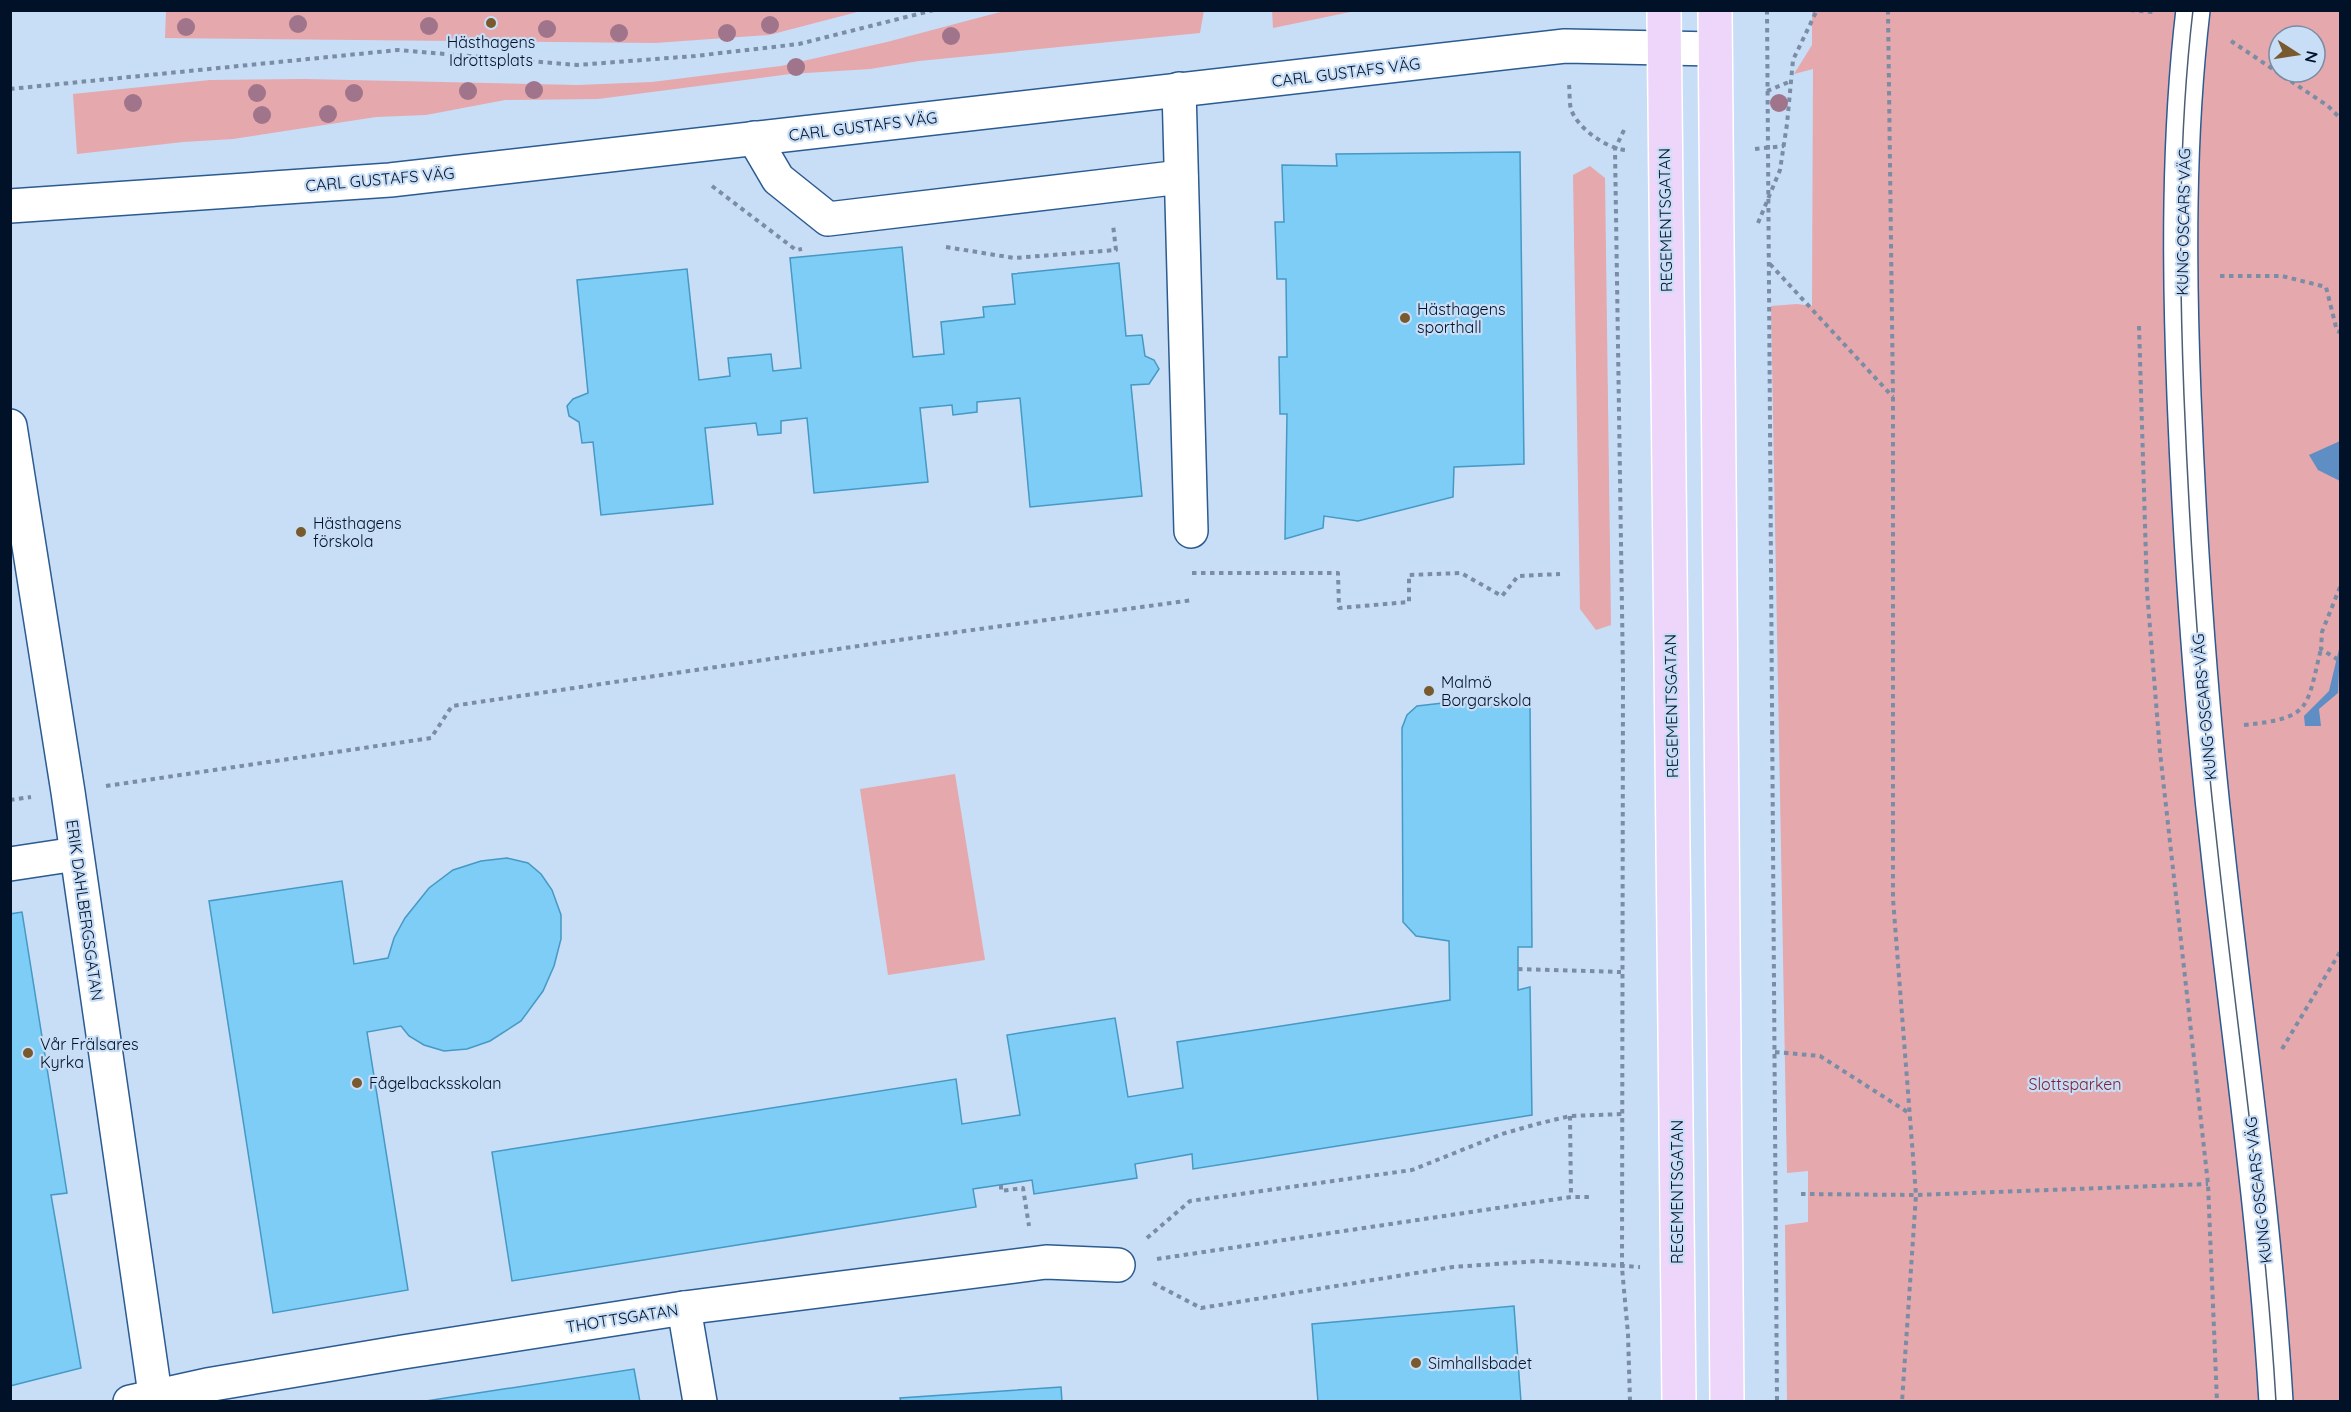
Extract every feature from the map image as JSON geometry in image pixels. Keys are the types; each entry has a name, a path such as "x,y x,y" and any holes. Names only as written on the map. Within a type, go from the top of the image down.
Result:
{"main road":[{"name":"REGEMENTSGATAN","path":"1664,10 1679,1401"},
{"path":"1715,10 1726,1401"}],"street":[{"name":"KUNG OSCARS VÄG","path":"2192,13 2181,190 2181,276 2187,474 2200,669 2216,843 2253,1138 2271,1320 2276,1401"},
{"name":"CARL GUSTAFS VÄG","path":"10,206 390,180 1179,89 1240,85 1566,46 1664,46 1714,49"},
{"path":"1179,89 1191,531"},
{"path":"754,138 778,179 828,219 1181,177"},
{"name":"ERIK DAHLBERGSGATAN","path":"10,426 68,792 142,1398"},
{"path":"10,864 76,854"},
{"name":"THOTTSGATAN","path":"142,1398 404,1352 684,1308 1046,1262 1118,1265"},
{"path":"684,1308 700,1401"}],"path":[{"path":"10,89 398,50 577,65 695,56 799,44 934,10"},
{"path":"1767,10 1777,1401"},
{"path":"1754,230 1780,170 1793,60 1817,10"},
{"path":"1888,10 1893,397 1893,899 1916,1195 1902,1401"},
{"path":"2130,10 2150,11"},
{"path":"2192,13 2328,106 2340,118"},
{"path":"1767,91 1790,82"},
{"path":"1624,129 1615,149 1623,674 1622,1268 1628,1334 1630,1401"},
{"path":"1769,263 1893,397"},
{"path":"2181,276 2282,276 2317,283 2326,287 2329,292 2333,324 2340,332"},
{"path":"1192,573 1338,573 1339,608 1409,602 1409,575 1461,573 1502,597 1518,576 1560,574"},
{"path":"2239,726 2295,715 2307,704 2322,632 2340,587"},
{"path":"68,792 431,738 452,706 899,640 1193,600"},
{"path":"2320,649 2338,660"},
{"path":"2280,1053 2340,952"},
{"path":"1518,969 1621,972"},
{"path":"1775,1052 1820,1056 1910,1113"},
{"path":"1118,1265 1190,1201 1412,1170 1502,1134 1570,1116 1623,1114"},
{"path":"1570,1116 1571,1197"},
{"path":"1801,1194 1916,1195 2208,1184 2217,1401"},
{"path":"1001,1185 1001,1191 1023,1188 1029,1227"},
{"path":"1118,1265 1571,1197 1589,1197"},
{"path":"1118,1265 1201,1308 1453,1267 1539,1261 1622,1268"}],"green space":[{"name":"Hästhagens Idrottsplats","path":"166,10 861,11 769,35 655,43 165,38"},
{"path":"1204,10 1200,33 919,61 870,69 790,74 598,99 505,100 426,115 376,117 233,139 77,154 73,94 210,80 305,79 578,85 652,82 781,66 887,42 1004,11"},
{"path":"1272,10 1355,10 1355,11 1273,28"},
{"name":"Slottsparken","path":"1812,11 2340,11 2340,1401 1787,1401 1785,1225 1808,1222 1808,1171 1787,1173 1771,306 1797,304 1812,306 1813,69 1794,74 1812,45"},
{"path":"1590,166 1605,178 1611,625 1596,630 1580,609 1573,175"},
{"path":"955,774 985,960 888,975 860,789"}],"water":[{"path":"2340,441 2340,481 2318,470 2309,455"},
{"path":"2340,645 2338,693 2319,709 2321,726 2305,726 2304,716 2329,691"}],"building":[{"name":"Hästhagens sporthall","path":"1520,152 1524,464 1454,467 1453,497 1358,521 1324,516 1323,528 1285,539 1287,414 1280,414 1279,357 1287,357 1286,279 1277,279 1275,222 1284,222 1282,165 1337,166 1336,154"},
{"path":"902,247 913,357 944,354 941,322 984,317 983,307 1015,304 1012,274 1119,263 1126,336 1142,335 1145,356 1154,360 1159,369 1149,384 1131,385 1142,496 1030,507 1020,398 977,402 977,412 953,415 952,405 920,408 928,482 814,493 807,418 781,421 781,433 758,435 756,423 705,428 713,504 601,515 593,442 582,443 579,422 569,416 567,406 573,399 588,393 577,280 687,269 699,380 730,376 728,358 771,354 773,371 801,368 790,258"},
{"path":"1443,703 1530,706 1532,947 1518,947 1518,990 1530,987 1532,1115 1193,1169 1192,1154 1135,1164 1137,1178 1034,1194 1032,1180 973,1189 976,1207 512,1281 492,1152 956,1079 962,1124 1020,1115 1007,1035 1115,1018 1128,1097 1183,1088 1177,1042 1450,1000 1449,941 1416,936 1403,922 1402,728 1407,715 1417,706"},
{"path":"507,858 528,863 541,874 552,890 561,915 561,939 554,966 543,991 521,1021 490,1041 467,1049 444,1051 424,1045 409,1036 401,1026 367,1032 408,1290 273,1313 209,901 342,881 354,964 388,958 394,938 405,918 429,888 453,870 481,861"},
{"name":"Vår Frälsares Kyrka","path":"22,912 67,1193 51,1195 81,1368 10,1386 10,914"},
{"name":"Simhallsbadet","path":"1514,1306 1521,1402 1318,1402 1312,1324"},
{"path":"634,1369 640,1402 426,1401"},
{"path":"1061,1387 1062,1402 901,1402 900,1398"}],"tram line":[{"path":"2193,10 2185,106 2181,203 2184,396 2193,564 2211,788 2258,1192 2276,1402"}],"place":[{"name":"Hästhagens Idrottsplats","path":"491,23"},
{"name":"Hästhagens sporthall","path":"1405,318"},
{"name":"Hästhagens förskola","path":"301,532"},
{"name":"Malmö Borgarskola","path":"1429,691"},
{"name":"Vår Frälsares Kyrka","path":"28,1053"},
{"name":"Fågelbacksskolan","path":"357,1083"},
{"name":"Simhallsbadet","path":"1416,1363"}]}
